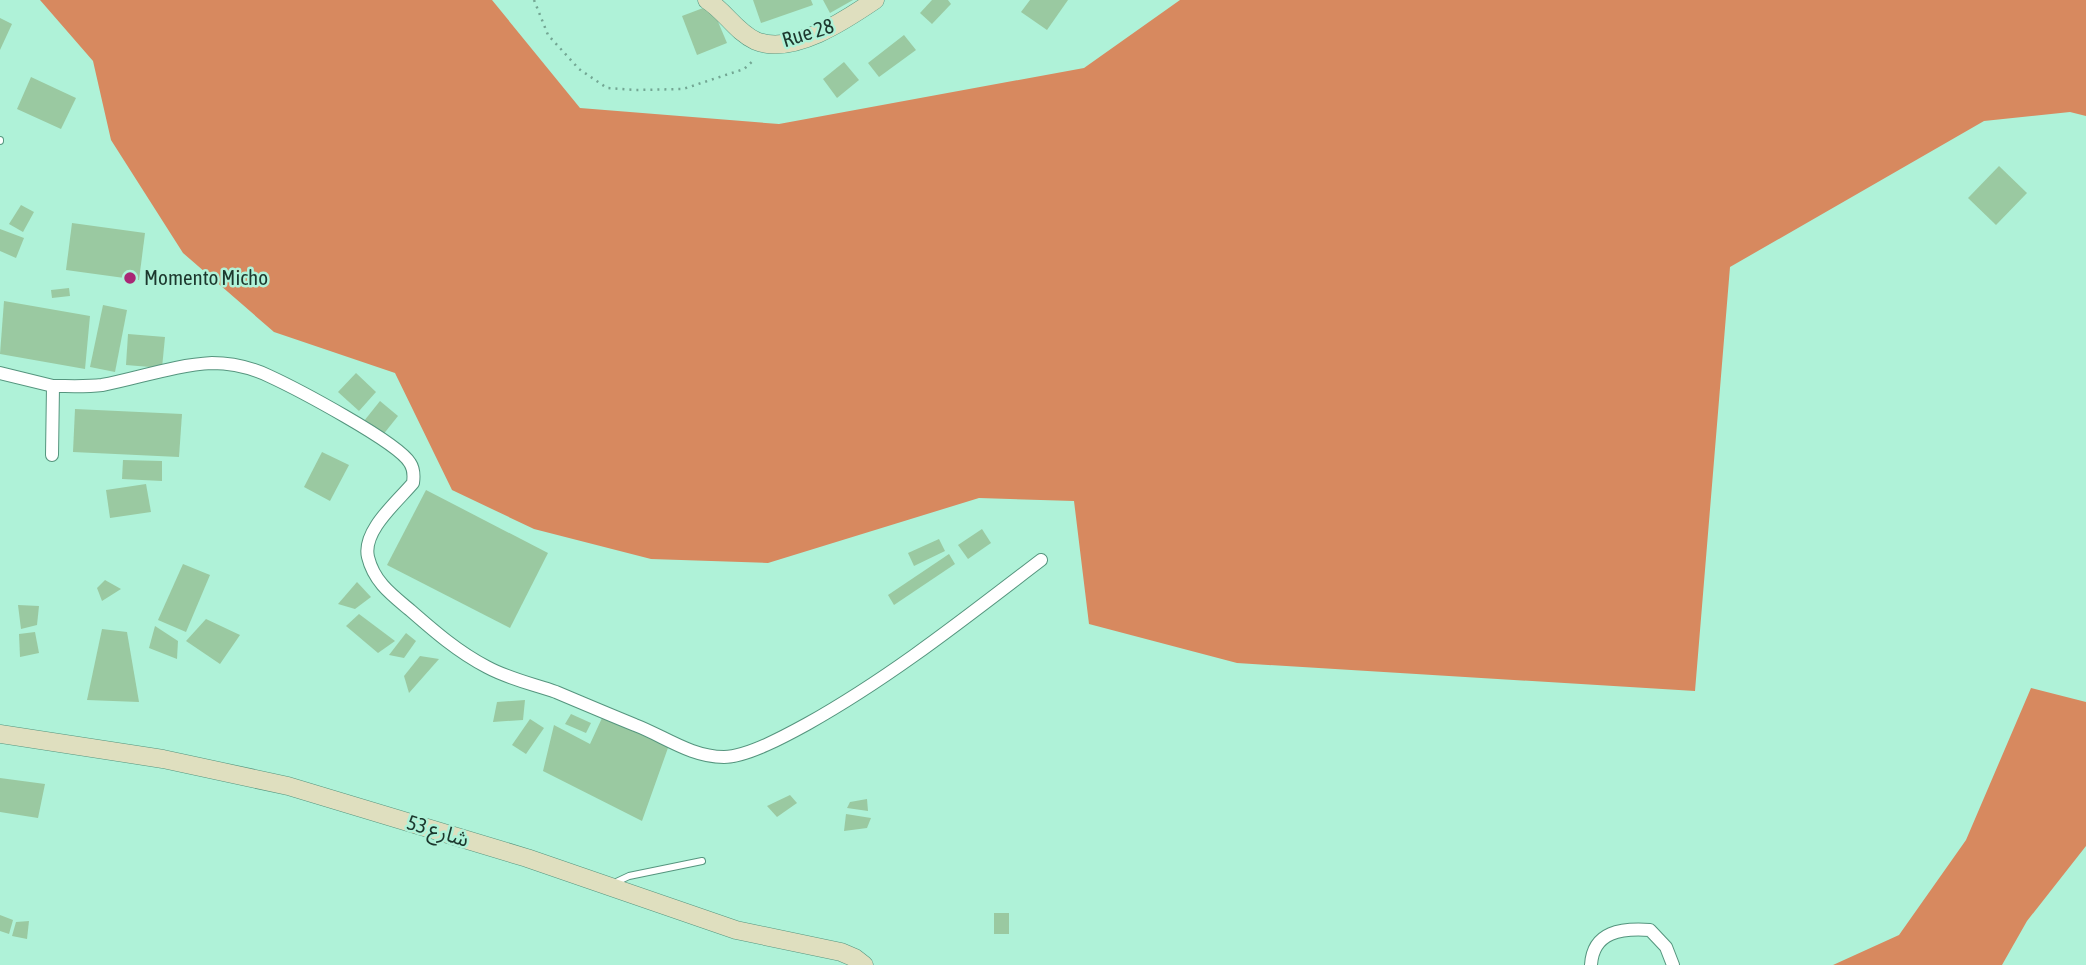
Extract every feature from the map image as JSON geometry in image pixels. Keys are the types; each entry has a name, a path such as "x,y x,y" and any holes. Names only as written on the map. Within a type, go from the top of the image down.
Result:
{"street":[{"name":"Rue 28","path":"707,0 733,26 755,40 764,42 792,41 821,33 875,0"},
{"path":"0,373 54,386 99,385 174,368 212,363 232,364 268,375 391,444 410,463 415,475 413,483 373,531 368,541 368,556 375,576 388,592 445,640 485,666 650,731 686,750 706,754 725,757 774,742 852,699 912,659 1041,561"},
{"path":"52,455 54,386"},
{"name":"شارع 53","path":"0,734 163,759 288,786 501,850 736,930 841,952 864,965"},
{"path":"1591,965 1592,952 1606,935 1629,929 1650,930 1666,947 1672,965"}],"lane":[{"path":"607,886 629,876 702,861"}],"path":[{"path":"534,0 548,35 579,69 607,88 683,89 744,69 756,57 764,42"}],"shaded area":[{"path":"40,0 492,0 580,108 779,124 1084,68 1180,0 2086,0 2086,116 2070,112 1984,121 1730,267 1695,691 1237,663 1089,624 1074,501 979,498 768,563 651,559 534,529 452,490 395,373 274,332 183,253 111,140 93,61"},
{"path":"2031,688 2086,702 2086,846 2027,921 2002,965 1833,965 1899,935 1966,840"}],"building":[{"path":"753,0 811,0 813,5 761,23"},
{"path":"823,0 853,0 830,13"},
{"path":"932,0 948,0 951,4 932,24 920,13"},
{"path":"1030,0 1068,0 1047,30 1021,12"},
{"path":"711,5 727,43 697,55 682,16"},
{"path":"0,18 12,24 0,50"},
{"path":"904,35 916,50 879,77 868,63"},
{"path":"844,62 859,80 837,98 823,79"},
{"path":"31,77 76,98 61,129 17,109"},
{"path":"1999,166 2027,193 1996,225 1968,198"},
{"path":"21,205 34,212 23,232 9,224"},
{"path":"72,223 145,233 139,280 66,270"},
{"path":"0,229 24,238 16,258 0,251"},
{"path":"69,288 70,296 52,298 51,290"},
{"path":"4,301 90,316 85,369 0,354"},
{"path":"103,305 127,310 115,372 90,367"},
{"path":"128,334 165,337 162,368 126,365"},
{"path":"356,373 376,392 359,411 338,392"},
{"path":"380,401 398,416 382,436 364,421"},
{"path":"75,409 182,414 179,457 73,452"},
{"path":"322,452 349,465 330,501 304,487"},
{"path":"123,460 162,461 162,481 122,479"},
{"path":"146,484 151,512 110,518 106,490"},
{"path":"426,490 548,553 510,628 387,565"},
{"path":"982,529 991,543 968,559 958,545"},
{"path":"939,539 945,551 914,566 908,553"},
{"path":"949,554 955,564 894,605 888,595"},
{"path":"183,564 210,575 186,632 158,620"},
{"path":"105,580 121,589 102,601 97,588"},
{"path":"357,582 371,597 355,609 338,604"},
{"path":"18,605 39,606 37,625 21,629"},
{"path":"359,614 395,641 378,653 346,626"},
{"path":"206,619 240,635 220,664 186,641"},
{"path":"155,626 178,641 177,659 149,648"},
{"path":"102,629 127,632 139,702 87,700"},
{"path":"35,632 39,653 20,657 19,634"},
{"path":"406,633 416,641 404,658 389,655"},
{"path":"420,656 439,659 409,693 404,676"},
{"path":"525,700 523,720 493,722 497,702"},
{"path":"571,714 591,723 586,733 565,724"},
{"path":"602,718 669,745 642,821 543,771 554,725 590,744"},
{"path":"530,719 544,728 526,754 512,745"},
{"path":"0,778 45,784 38,818 0,812"},
{"path":"790,795 797,803 777,817 767,806"},
{"path":"867,799 868,811 847,808 850,802"},
{"path":"846,814 871,818 867,828 844,831"},
{"path":"994,913 1009,913 1009,934 994,934"},
{"path":"0,915 13,920 9,934 0,931"},
{"path":"29,921 27,939 12,936 16,922"}],"place":[{"name":"Momento Micho","path":"130,278"}]}
